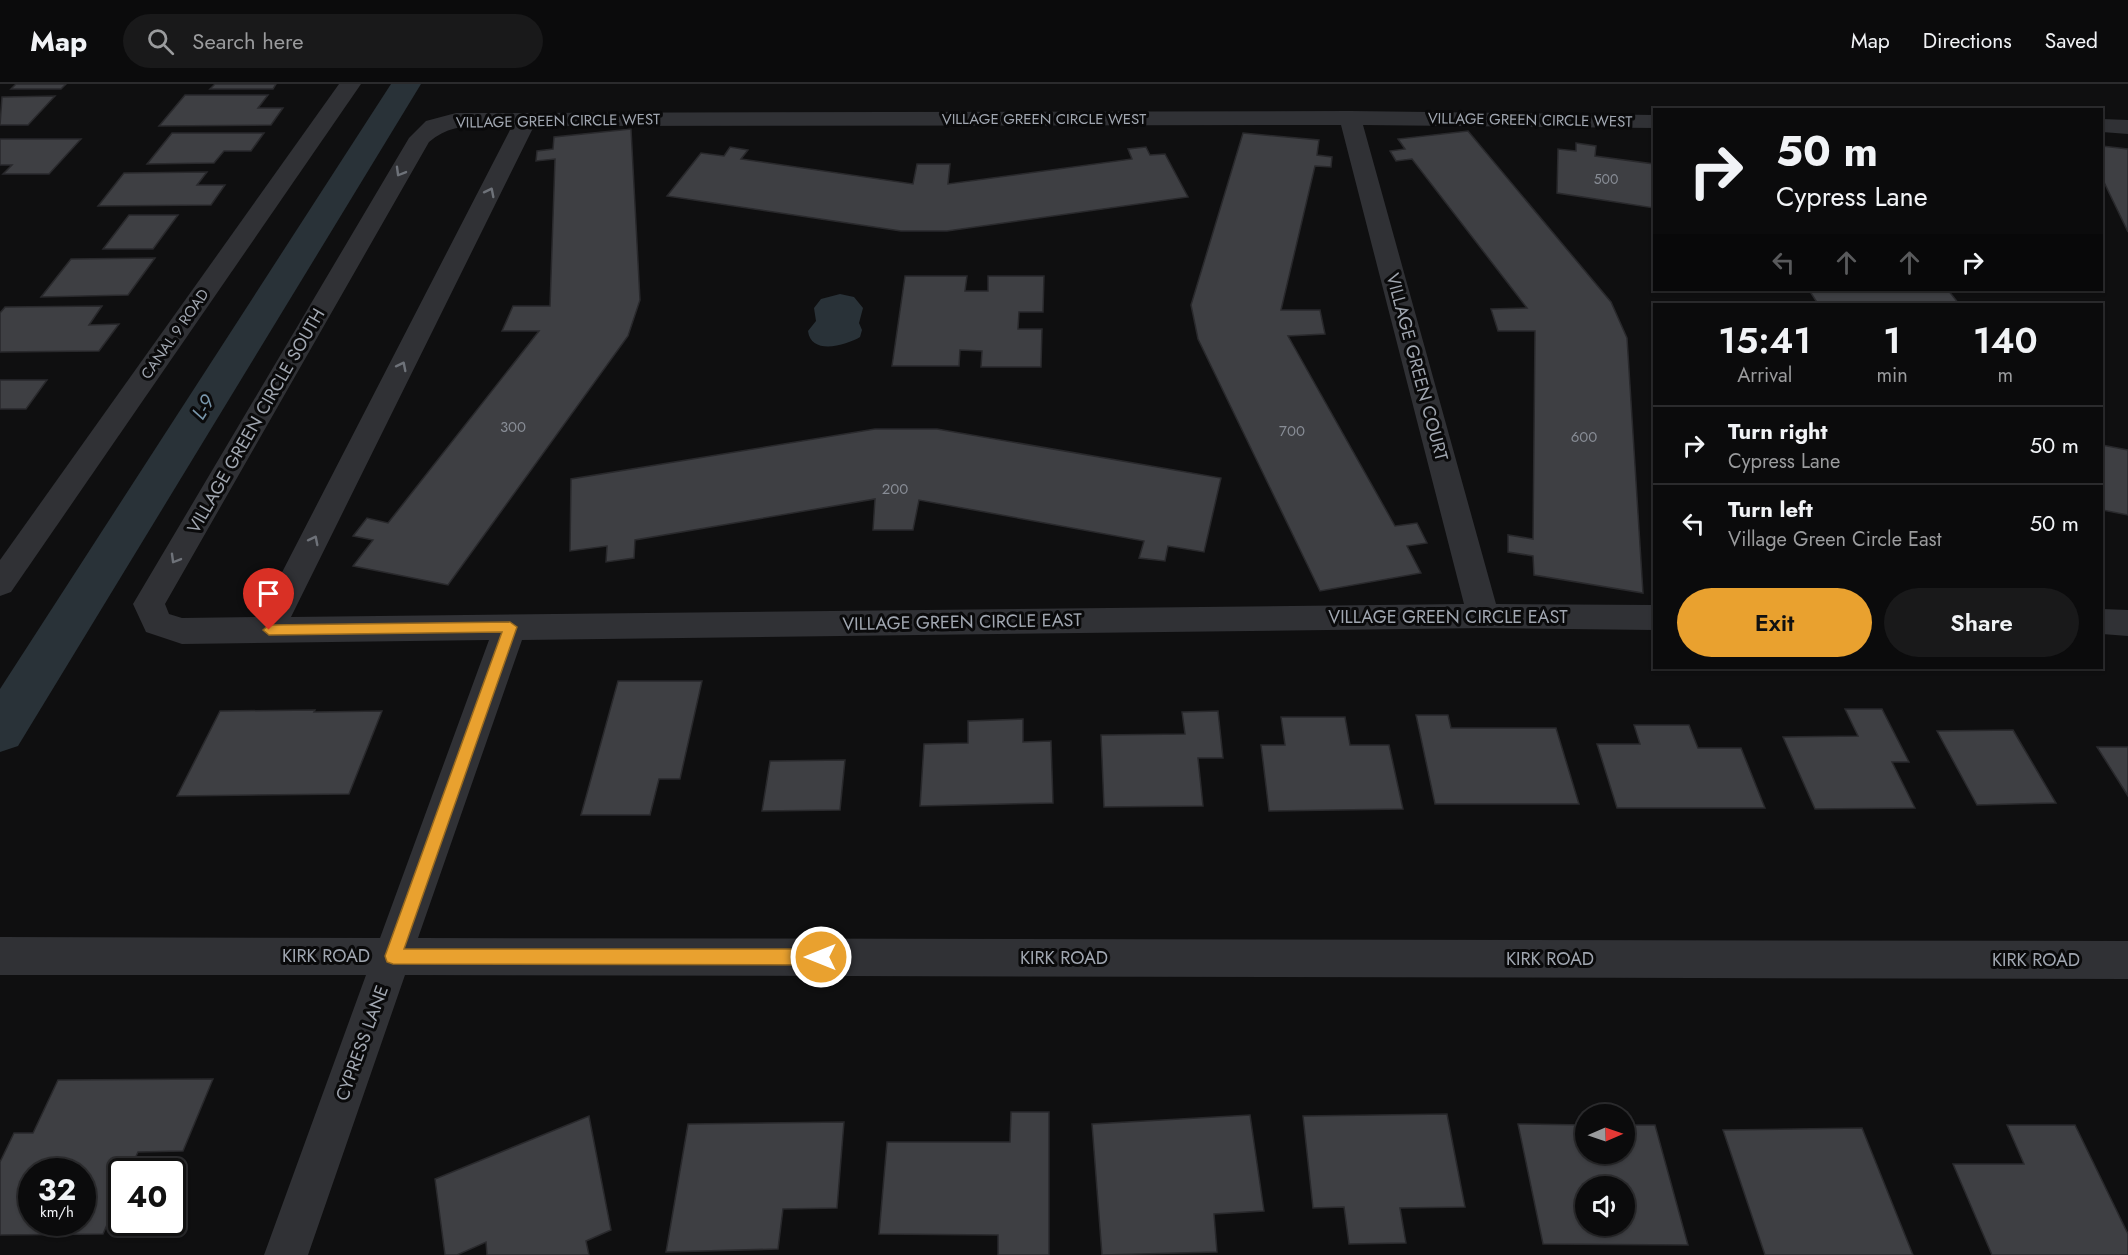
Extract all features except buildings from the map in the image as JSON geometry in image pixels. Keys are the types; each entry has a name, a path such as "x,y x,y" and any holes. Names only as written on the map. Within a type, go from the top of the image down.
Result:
{"street":[{"name":"CANAL 9 ROAD","path":"0,584 350,84"},
{"name":"VILLAGE GREEN CIRCLE WEST","path":"434,126 456,120 1350,118 1653,121"},
{"name":"VILLAGE GREEN COURT","path":"1350,118 1484,616"},
{"path":"269,630 526,120"},
{"name":"VILLAGE GREEN CIRCLE SOUTH","path":"269,630 182,631 157,623 149,604 420,138 434,126"},
{"path":"2103,126 2128,127"},
{"name":"VILLAGE GREEN CIRCLE EAST","path":"269,630 1484,616 1653,618"},
{"path":"2103,622 2128,623"},
{"name":"CYPRESS LANE","path":"286,1255 510,627"},
{"name":"KIRK ROAD","path":"0,956 2128,960"}],"shaded area":[{"path":"840,294 854,297 863,308 859,323 862,330 860,337 839,345 816,344 808,331 816,321 814,308 821,299"}],"waterway":[{"name":"L-9","path":"0,731 406,84"}],"route":[{"path":"269,630 510,627 393,956 821,957"}]}
